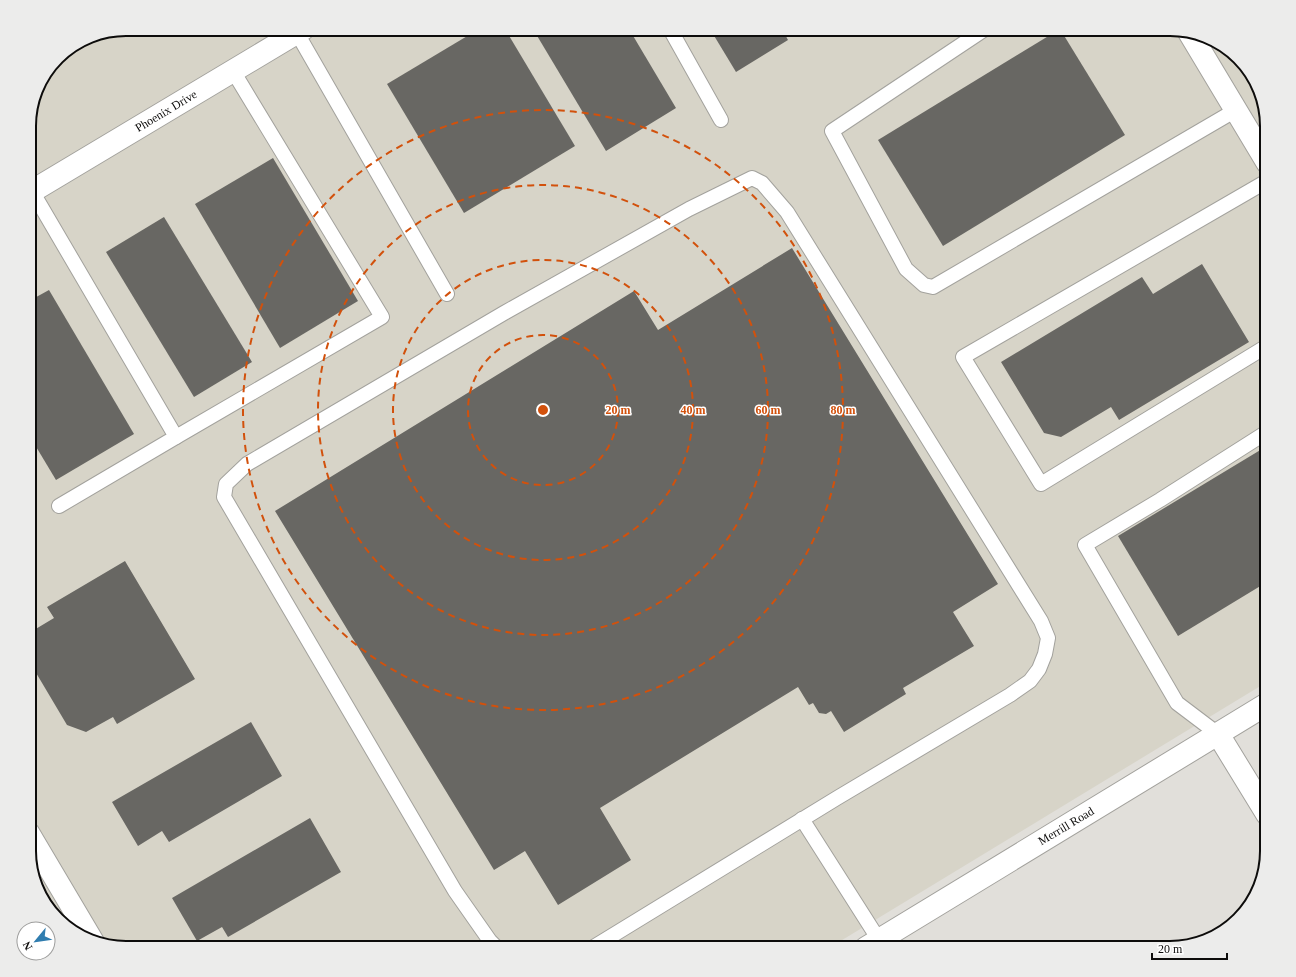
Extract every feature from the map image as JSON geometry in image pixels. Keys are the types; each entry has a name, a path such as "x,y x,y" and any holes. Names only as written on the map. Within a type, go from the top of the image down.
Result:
{"street":[{"name":"Phoenix Drive","path":"36,189 292,36"},
{"path":"1199,41 1236,110 1260,150"},
{"name":"Merrill Road","path":"877,941 1260,708"},
{"path":"1218,734 1260,803"},
{"path":"36,846 87,932"}],"lane":[{"path":"303,36 447,294"},
{"path":"674,36 722,120"},
{"path":"975,36 832,131 906,270 924,285 933,287 1236,110"},
{"path":"60,506 382,317 233,71"},
{"path":"490,941 455,891 236,518 224,497 226,484 247,464 504,313 689,209 752,178 762,183 787,212 1041,621 1048,638 1045,654 1039,669 1030,681 1010,695 802,819 603,941"},
{"path":"1260,185 963,357 1041,484 1260,350"},
{"path":"36,200 176,437"},
{"path":"1218,734 1177,703 1084,545 1160,500 1260,436"},
{"path":"802,819 870,941"}],"shaded area":[{"path":"126,36 1170,36 1187,38 1210,45 1229,58 1245,76 1251,86 1257,103 1260,126 1260,686 841,941 126,941 109,939 86,932 67,919 58,910 48,896 41,880 36,856 36,121 39,103 45,86 58,67 67,58 81,48 103,39"}],"building":[{"path":"467,36 509,36 575,146 464,213 387,84"},
{"path":"537,36 633,36 676,108 606,151"},
{"path":"714,36 786,36 788,40 736,72"},
{"path":"1049,36 1064,36 1125,135 943,246 878,140"},
{"path":"273,158 358,301 280,348 195,204"},
{"path":"164,217 252,362 194,397 106,252"},
{"path":"792,248 998,584 953,612 974,646 903,688 906,694 844,732 831,711 826,714 819,713 813,703 809,705 798,687 600,808 631,860 558,905 525,851 494,870 275,511 634,291 658,330"},
{"path":"1202,264 1249,342 1119,420 1111,407 1061,437 1044,433 1001,362 1142,277 1153,294"},
{"path":"49,290 134,434 56,480 36,447 36,297"},
{"path":"1260,450 1260,586 1178,636 1118,536"},
{"path":"125,561 195,679 117,724 113,717 86,732 67,725 36,673 36,629 54,618 47,607"},
{"path":"251,722 282,776 169,842 162,831 138,846 112,802"},
{"path":"310,818 341,872 228,937 222,927 197,941 172,898"}]}
